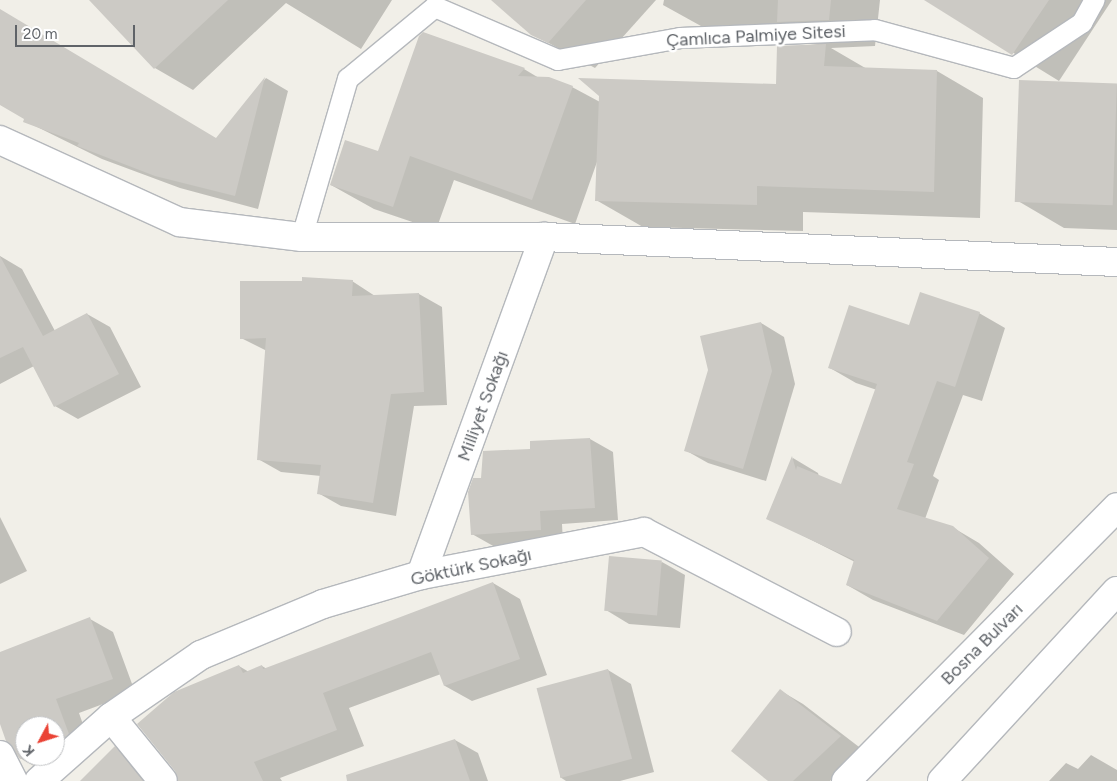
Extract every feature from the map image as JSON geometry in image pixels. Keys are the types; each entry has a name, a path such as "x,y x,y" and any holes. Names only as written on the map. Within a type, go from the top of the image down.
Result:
{"street":[{"path":"0,140 179,222 302,237 544,237 1117,262"},
{"name":"Milliyet Sokağı","path":"421,576 544,237"},
{"name":"Bosna Bulvarı","path":"846,781 1117,507"},
{"name":"Göktürk Sokağı","path":"38,781 111,717 201,655 323,604 421,576 644,532 837,632"},
{"path":"942,781 1117,591"},
{"path":"111,717 163,781"},
{"path":"0,755 13,781"}],"lane":[{"name":"Çamlıca Palmiye Sitesi","path":"302,237 348,80 435,6 558,60 680,38 875,30 1014,68 1082,23 1095,0"}],"building":[{"path":"89,0 228,0 154,69"},
{"path":"491,0 586,0 548,43 531,35"},
{"path":"778,0 831,0 829,20 777,22"},
{"path":"924,0 1049,0 1012,55"},
{"path":"0,9 216,138 265,77 235,196 155,176 77,146 79,143 23,122 24,119 0,105"},
{"path":"423,32 525,68 518,76 549,77 573,86 532,200 410,156 393,207 330,185 345,140 378,151 419,36"},
{"path":"826,44 824,66 937,70 934,192 757,186 757,205 595,201 599,96 578,78 776,84 777,46"},
{"path":"1019,80 1117,83 1113,205 1015,202"},
{"path":"0,256 43,336 87,313 119,374 54,407 23,347 0,358"},
{"path":"302,277 353,280 352,296 419,293 424,392 391,394 373,503 317,494 321,465 257,460 266,338 240,339 240,281 302,281"},
{"path":"920,292 980,312 955,387 937,381 907,462 914,464 897,509 953,526 989,558 937,621 846,585 854,560 766,519 792,456 796,470 797,466 841,484 877,384 828,368 849,305 909,325"},
{"path":"761,322 772,371 743,469 684,451 708,370 700,336"},
{"path":"590,438 595,508 540,511 541,530 471,535 468,492 473,478 481,478 483,451 530,449 530,441"},
{"path":"609,556 662,561 657,615 604,611"},
{"path":"493,582 520,659 444,686 431,652 323,693 337,730 254,762 263,781 178,781 175,771 137,724 174,692 239,665 243,673 262,665 263,669"},
{"path":"90,617 113,679 56,699 62,716 15,716 15,753 6,741 0,724 0,652"},
{"path":"608,669 632,759 561,778 537,688"},
{"path":"780,689 841,736 793,781 768,781 731,751"},
{"path":"65,723 69,734 65,737"},
{"path":"455,739 470,781 347,781 346,775"},
{"path":"115,746 143,781 80,781"}]}
